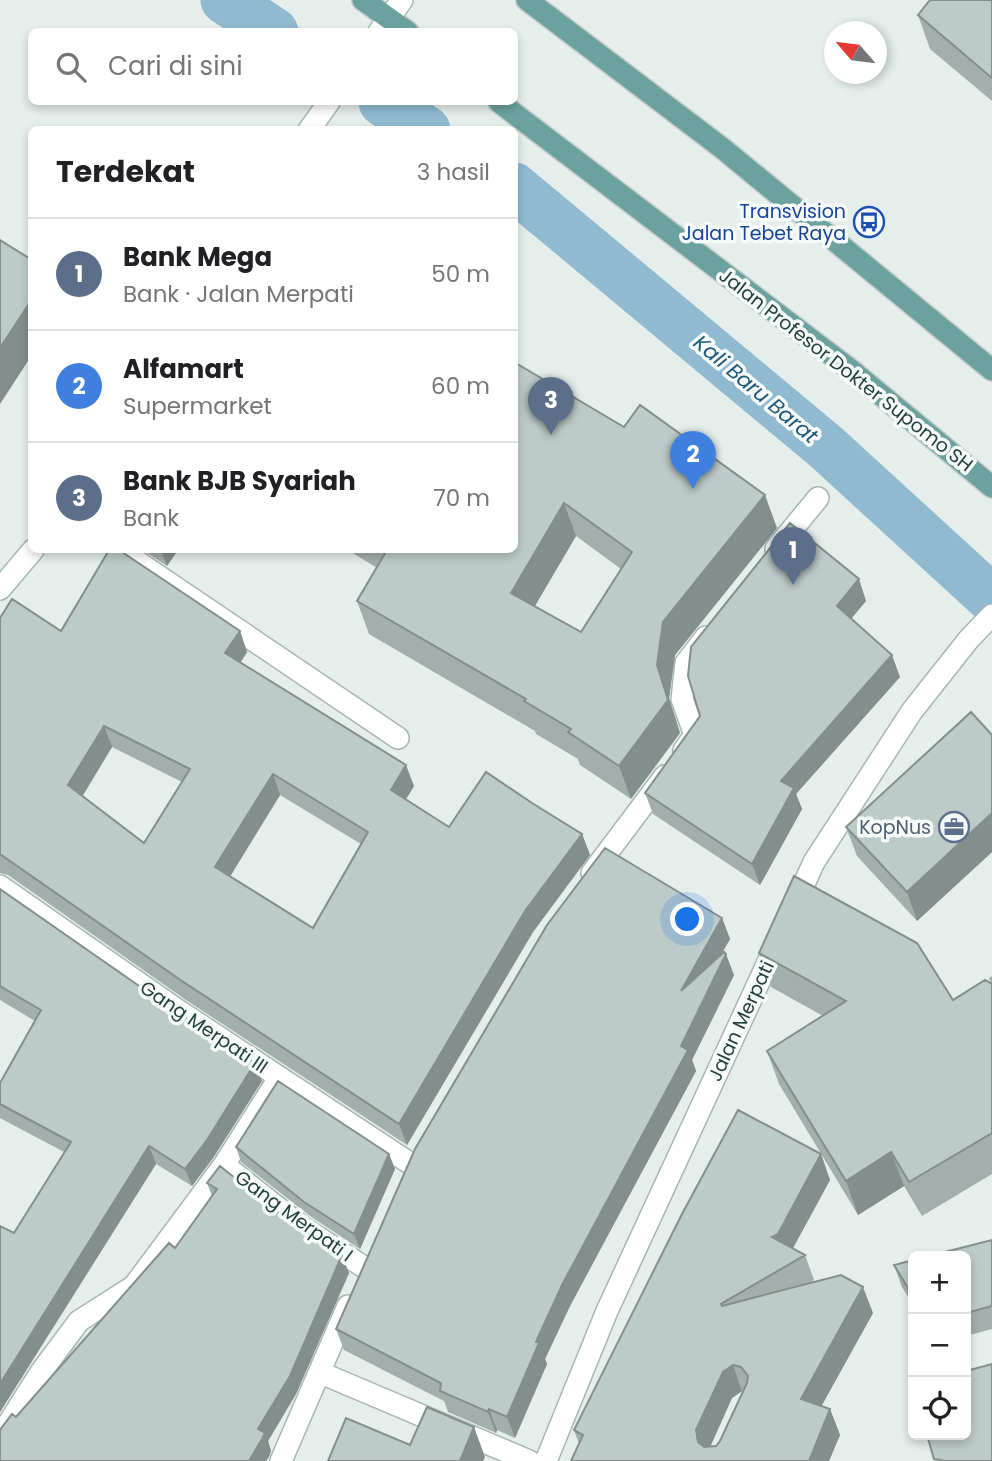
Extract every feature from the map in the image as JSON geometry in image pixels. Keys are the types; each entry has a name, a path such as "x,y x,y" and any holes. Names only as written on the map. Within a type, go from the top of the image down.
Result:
{"main road":[{"path":"363,0 390,16 404,28"},
{"path":"527,0 722,148 992,370"},
{"name":"Jalan Profesor Dokter Supomo SH","path":"503,105 851,370 992,487"}],"street":[{"path":"312,126 327,105"},
{"path":"760,570 818,498"},
{"path":"0,589 30,553"},
{"path":"124,553 398,737"},
{"name":"Jalan Merpati","path":"546,1461 607,1311 814,862 912,711 969,639 992,615"},
{"path":"584,885 695,735 682,699 686,663 719,622"},
{"name":"Gang Merpati III","path":"0,887 279,1078 415,1158 401,1186"},
{"path":"0,1437 41,1373 79,1321 134,1286 224,1164 279,1078"},
{"name":"Gang Merpati I","path":"224,1164 302,1227 364,1267"},
{"path":"281,1461 321,1373 374,1244"},
{"path":"321,1373 529,1461"}],"building":[{"path":"930,0 992,0 992,78 918,15"},
{"path":"0,240 28,258 28,305 0,348"},
{"path":"518,364 624,427 640,405 765,495 663,622 657,665 668,700 619,766 568,732 571,729 524,701 526,699 357,601 385,553 518,553","holes":["564,503 632,552 581,632 511,593"]},
{"path":"790,523 859,579 837,606 892,655 781,781 794,788 752,864 645,793 700,716 688,676 691,647"},
{"path":"107,553 123,553 240,631 225,653 406,765 391,790 449,827 486,772 582,834 525,911 399,1124 179,979 0,854 0,618 12,599 61,631","holes":["104,726 190,769 144,843 68,785","273,774 368,832 313,928 215,867"]},
{"path":"971,712 992,735 992,813 907,892 846,827"},
{"path":"605,848 722,918 681,991 724,952 726,954 681,1046 688,1050 562,1285 507,1417 489,1409 488,1412 440,1391 441,1383 336,1329 415,1149 547,925"},
{"path":"794,876 917,943 953,1000 985,980 992,984 992,1133 909,1182 891,1152 846,1181 767,1051 846,1001 759,953"},
{"path":"0,889 255,1063 207,1140 185,1169 149,1146 0,1384 0,1226 14,1233 71,1142 0,1104 0,1083 41,1010 0,986"},
{"path":"278,1081 389,1154 354,1234 304,1202 236,1147"},
{"path":"738,1110 821,1154 778,1234 772,1237 805,1255 721,1304 722,1306 841,1275 863,1287 801,1399 830,1409 809,1461 571,1461 583,1435 574,1430 682,1214","holes":["733,1365 741,1367 748,1376 747,1383 720,1441 716,1446 704,1447 698,1442 696,1430 723,1372"]},
{"path":"220,1166 287,1220 342,1255 290,1376 258,1429 265,1433 249,1461 0,1461 0,1430 12,1414 16,1417 169,1243 175,1248 217,1189 207,1183"},
{"path":"992,1240 992,1306 971,1312 971,1251 949,1251"},
{"path":"908,1261 908,1288 894,1265"},
{"path":"992,1364 992,1461 934,1459 928,1440 971,1440 971,1370"},
{"path":"427,1407 474,1427 460,1461 328,1461 346,1418 410,1445"}],"waterway":[{"name":"Kali Baru Barat","path":"225,0 268,28"},
{"name":"Kali Baru Barat","path":"388,105 420,126"},
{"name":"Kali Baru Barat","path":"518,190 826,447 992,599"}],"place":[{"name":"Transvision Jalan Tebet Raya","path":"869,222"},
{"name":"Bank BJB Syariah","path":"551,435"},
{"name":"Alfamart","path":"693,489"},
{"name":"Bank Mega","path":"793,585"},
{"name":"KopNus","path":"954,827"}]}
